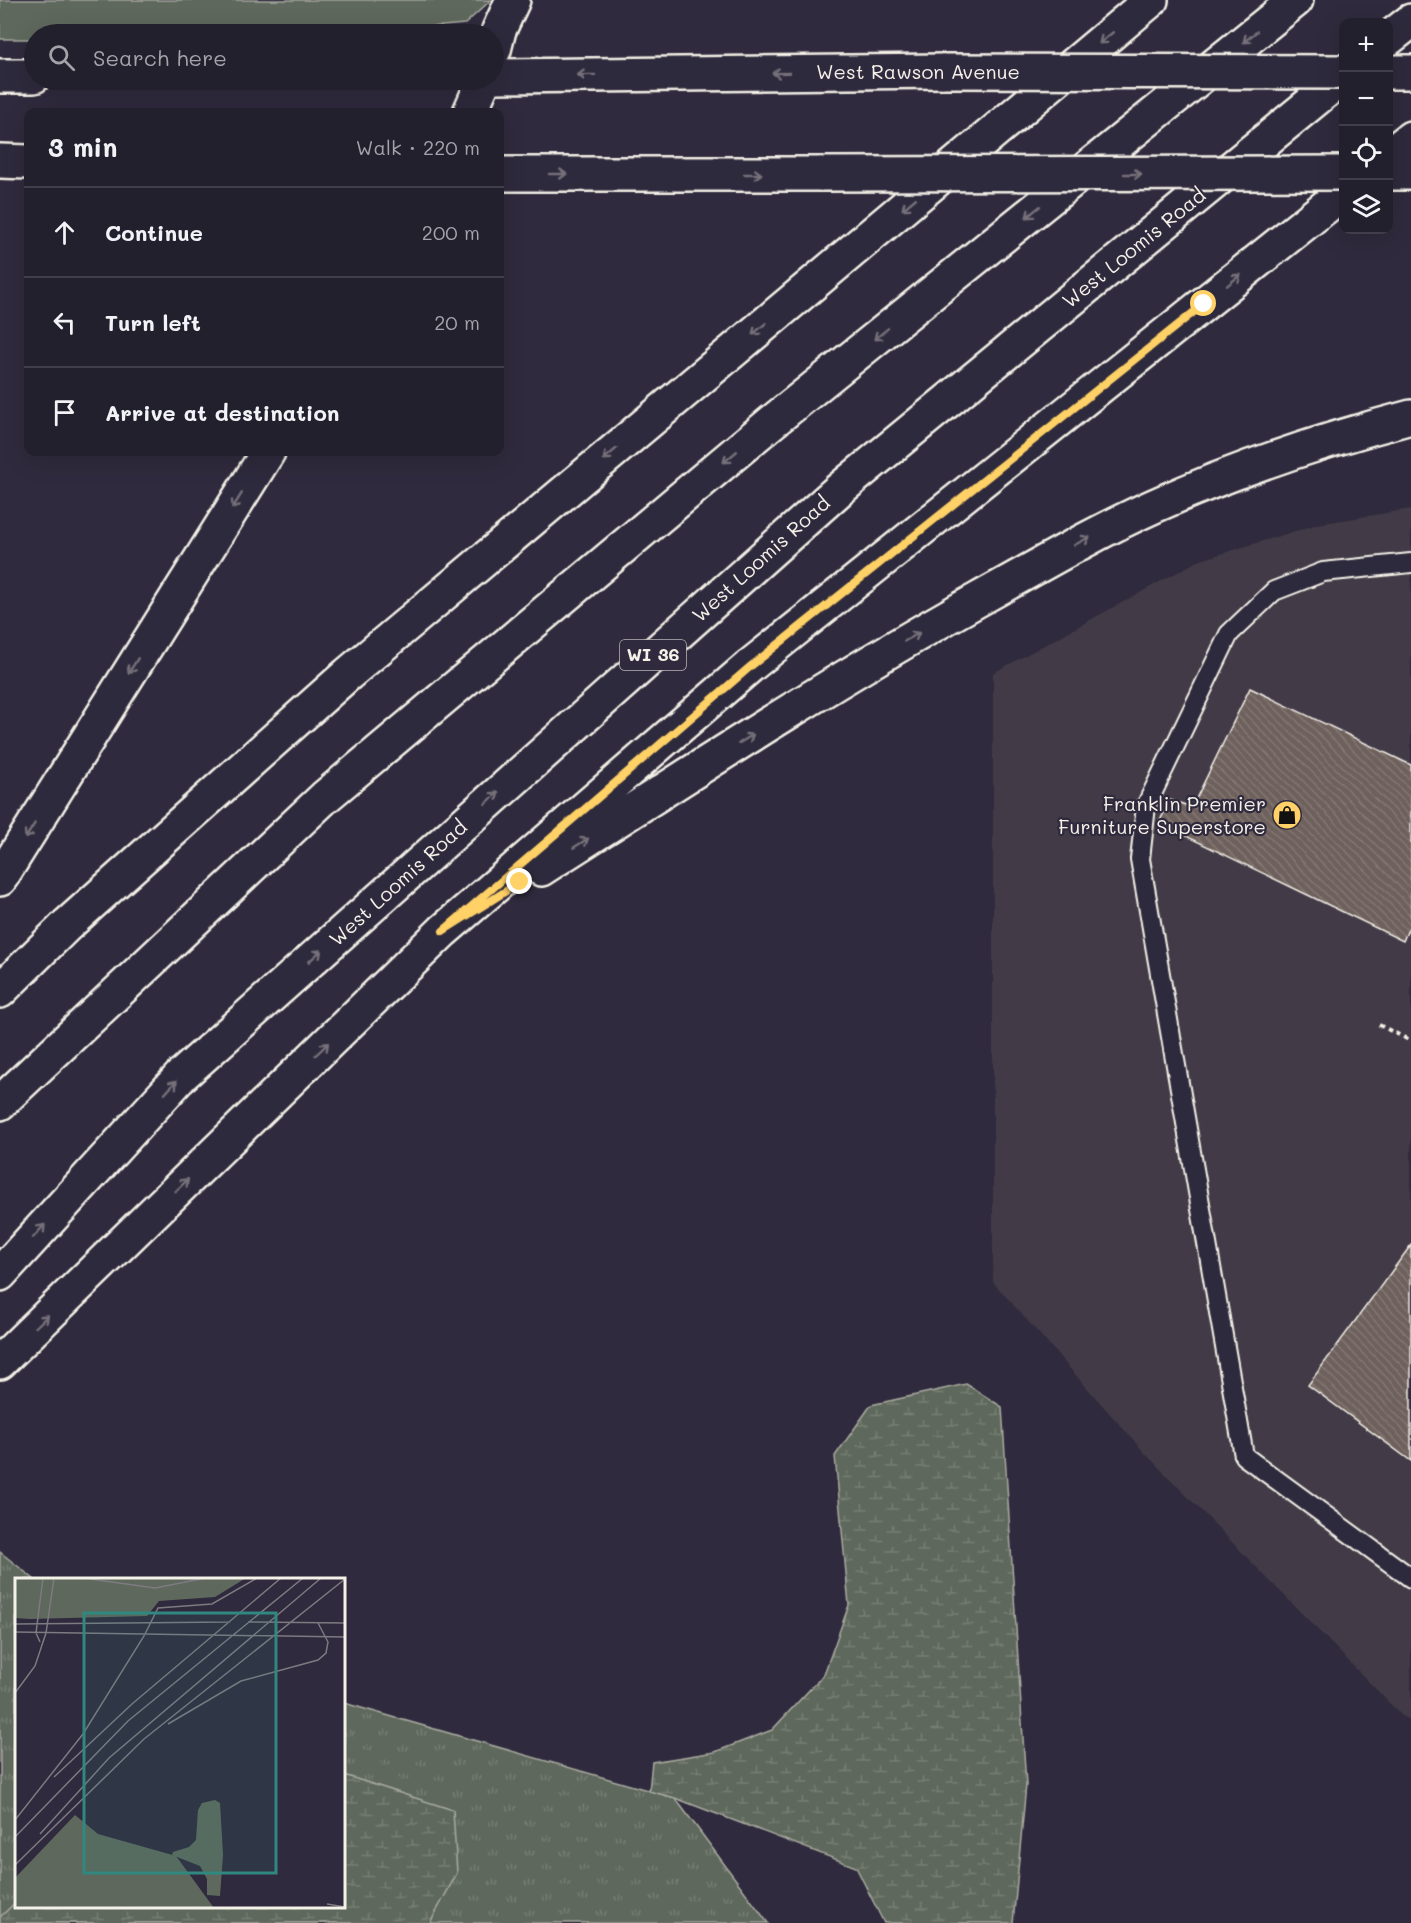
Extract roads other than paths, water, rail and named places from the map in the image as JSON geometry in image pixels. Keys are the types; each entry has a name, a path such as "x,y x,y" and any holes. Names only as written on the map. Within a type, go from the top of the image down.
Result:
{"main road":[{"path":"503,24 513,0"},
{"path":"0,991 67,925 348,674 1151,0"},
{"path":"0,1103 325,797 772,422 1296,0"},
{"path":"1393,36 1411,21"},
{"name":"West Rawson Avenue","path":"504,76 944,71 1339,74"},
{"path":"1393,72 1411,72"},
{"path":"0,76 24,76"},
{"name":"West Loomis Road","path":"0,1274 190,1067 840,489 1339,78"},
{"path":"472,108 480,90"},
{"path":"1393,153 1411,138"},
{"path":"0,161 24,162"},
{"path":"504,174 1339,173"},
{"path":"1393,173 1411,173"},
{"path":"0,1362 443,931 751,666 1339,196"},
{"path":"443,931 741,741 911,637 1086,539 1230,474 1411,417"},
{"path":"0,879 265,456"}],"lane":[{"path":"1411,564 1323,573 1274,591 1229,634 1146,806 1140,859 1244,1456 1411,1578"}],"place":[{"name":"Franklin Premier Furniture Superstore","path":"1287,815"}]}
